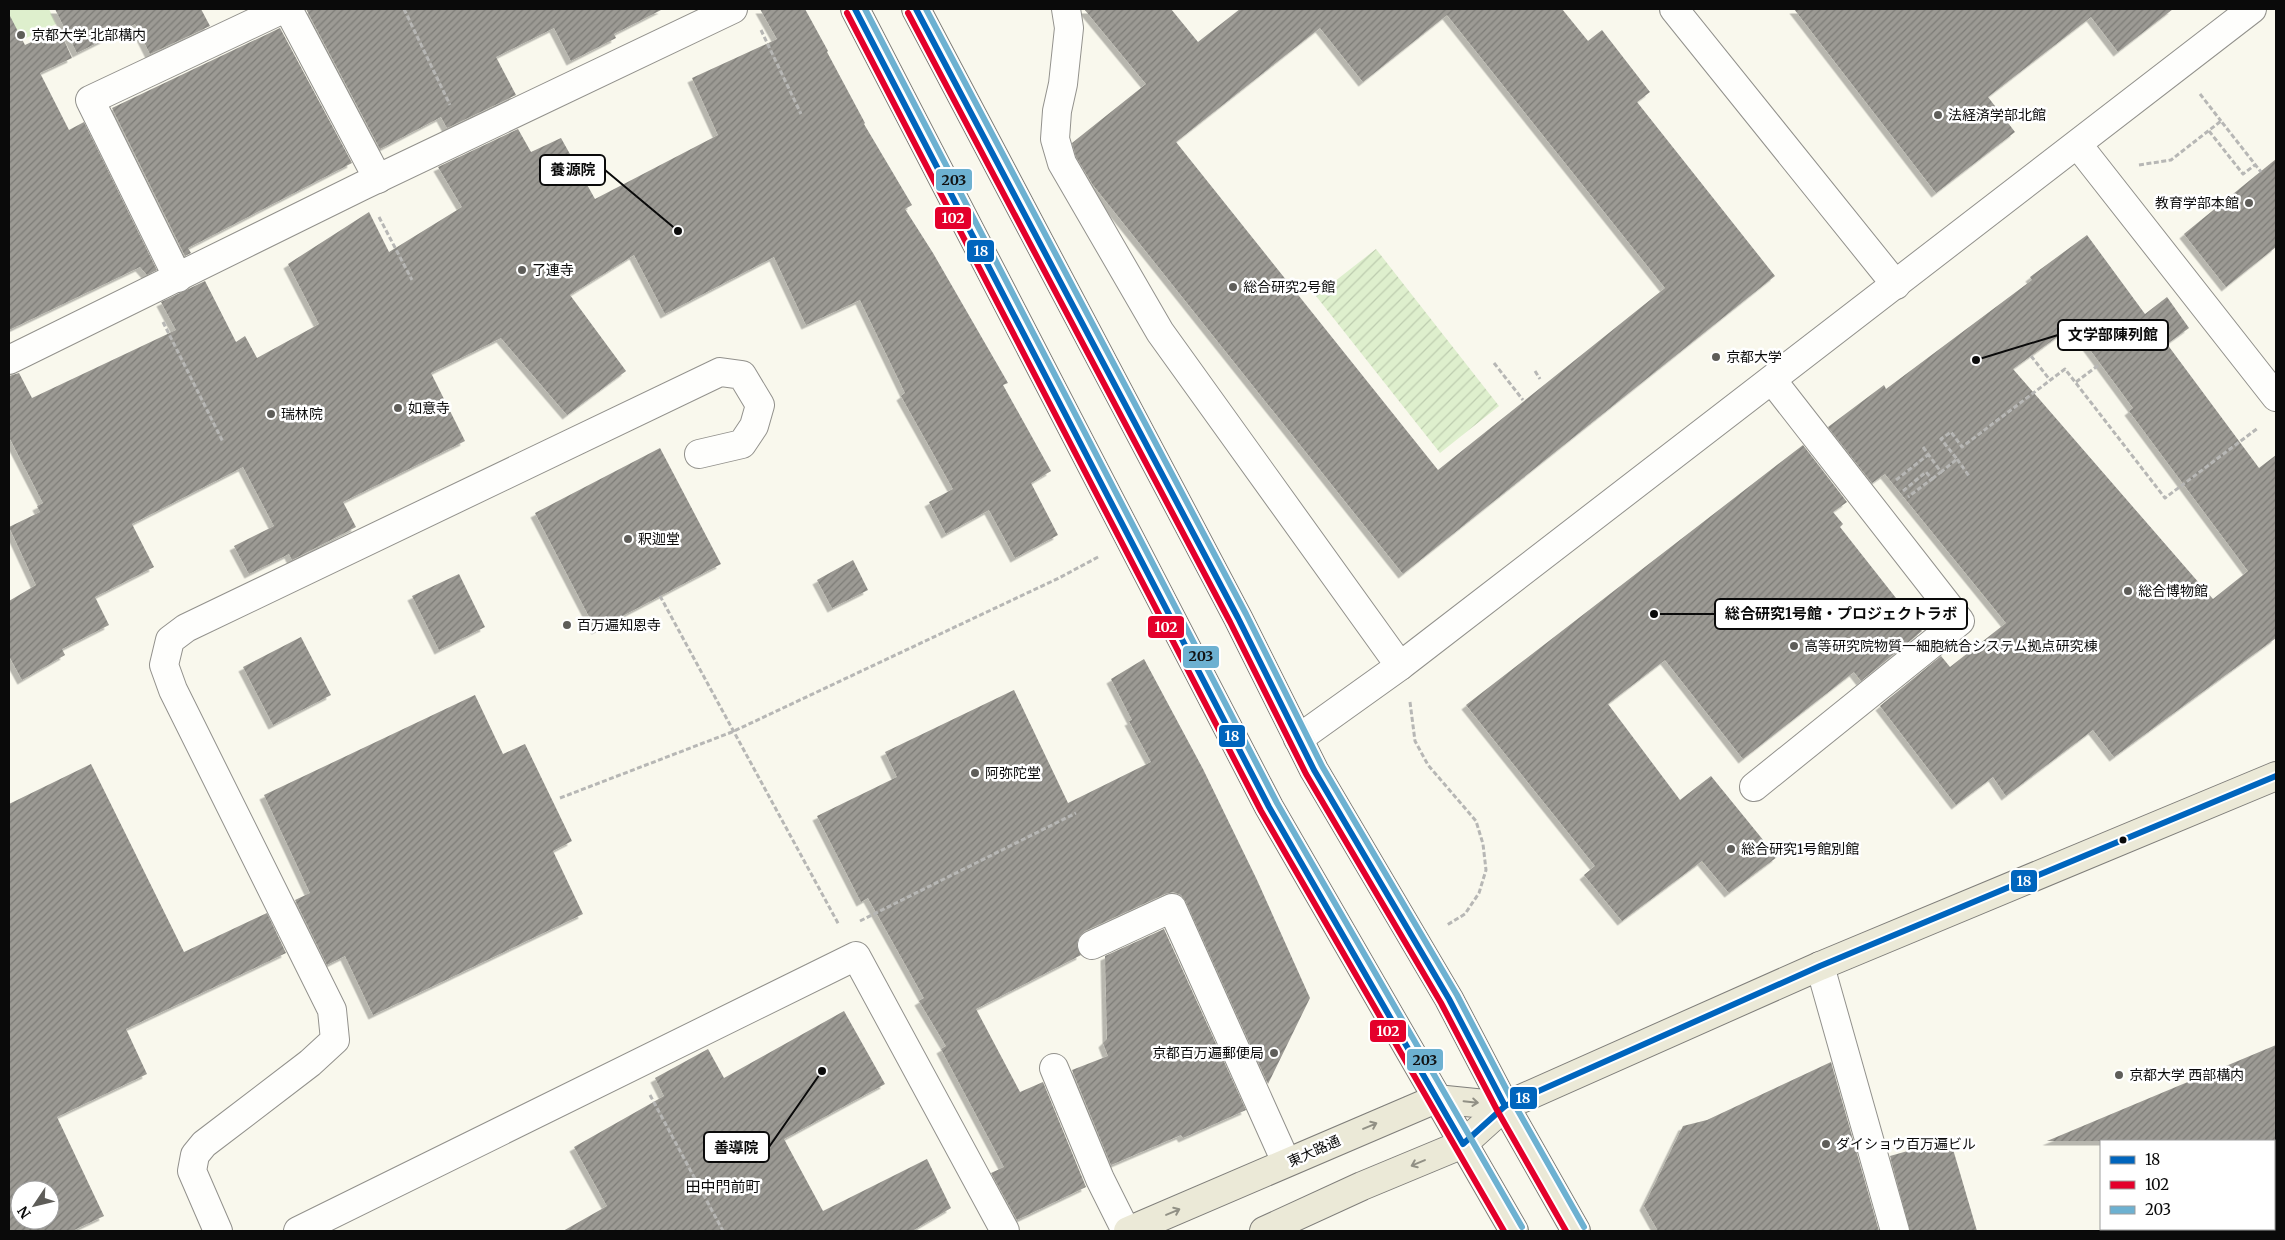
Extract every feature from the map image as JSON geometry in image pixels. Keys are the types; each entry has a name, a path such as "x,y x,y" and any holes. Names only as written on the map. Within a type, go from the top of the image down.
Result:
{"main road":[{"path":"855,9 1269,807 1514,1231"},
{"path":"916,9 1238,618 1298,739 1449,999 1505,1106 1576,1231"},
{"name":"東大路通","path":"1264,1231 1362,1186 1463,1144 1505,1106 1618,1058 1820,966 2276,776"},
{"name":"東大路通","path":"1127,1231 1436,1099 1505,1106"}],"street":[{"path":"178,278 90,100 283,9"},
{"path":"288,9 370,182"},
{"path":"9,360 370,182 733,9"},
{"path":"1066,9 1069,28 1067,54 1057,111 1055,138 1062,163 1160,332 1400,666"},
{"path":"1674,9 1896,285"},
{"path":"1298,739 1400,666 2252,9"},
{"path":"2078,144 2098,172 2276,397"},
{"path":"218,1231 192,1170 194,1155 204,1144 310,1063 335,1040 332,1010 173,690 164,665 170,640 186,628 720,372 742,375 760,405 754,426 742,444 699,454"},
{"path":"1754,787 1960,621 1772,380"},
{"path":"1092,945 1172,908 1286,1162"},
{"path":"298,1231 856,956 1005,1231"},
{"path":"1820,966 1895,1231"},
{"path":"1054,1068 1100,1179 1127,1231"}],"path":[{"path":"404,9 466,137"},
{"path":"760,26 801,114"},
{"path":"2098,172 2171,160 2221,121 2260,172"},
{"path":"2209,131 2243,174 2255,165"},
{"path":"370,182 412,280"},
{"path":"149,292 223,442"},
{"path":"2031,356 2050,380"},
{"path":"1494,364 1523,400"},
{"path":"2076,382 2100,364"},
{"path":"1969,476 1941,439 1950,432 1962,447 2066,369 2165,498 2260,426"},
{"path":"1535,371 1540,379"},
{"path":"1923,446 1941,472"},
{"path":"1890,484 1929,454"},
{"path":"1932,479 1957,460"},
{"path":"1898,494 1926,472"},
{"path":"560,798 732,732 1059,578 1103,555"},
{"path":"660,596 732,732 856,956"},
{"path":"1400,666 1413,714 1415,741 1428,766 1476,821 1483,844 1486,870 1479,892 1465,914 1442,928"},
{"path":"842,930 1076,813"},
{"path":"634,1066 723,1231"}],"green space":[{"name":"京都大学 北部構内","path":"9,9 49,9 56,24 9,46"},
{"path":"1376,249 1499,406 1440,453 1316,296"}],"building":[{"path":"55,9 201,9 210,26 150,54 135,24 77,53"},
{"path":"306,9 663,9 614,34 616,38 571,61 554,28 496,57 516,95 447,128 441,117 380,149"},
{"path":"760,9 805,9 864,124 912,205 905,209 933,253 1008,383 1003,385 1051,471 1031,483 1058,535 1015,558 989,510 946,534 929,502 953,489 901,396 905,393 860,300 806,325 774,257 665,314 634,255 570,295 626,371 567,415 501,338 431,373 465,441 343,502 356,527 292,560 289,554 249,574 234,546 274,526 243,467 132,524 154,567 95,597 109,625 62,649 65,655 22,680 9,656 9,601 36,585 9,527 40,512 37,506 43,503 9,437 9,376 19,373 32,398 176,330 161,302 205,281 236,342 245,336 257,358 319,324 288,264 369,212 389,252 462,207 438,167 518,129 531,152 561,138 595,199 718,135 692,78 777,39"},
{"name":"総合研究2号館","path":"1084,9 1171,9 1198,42 1240,9 1562,9 1588,41 1602,30 1650,92 1637,102 1775,276 1403,574 1093,185 1076,157 1072,143 1146,84","holes":["1447,15 1665,288 1438,470 1176,142 1320,28 1363,82"]},
{"name":"法経済学部北館","path":"1794,9 2173,9 2118,52 2091,17 1988,97 2015,132 1936,193"},
{"path":"9,14 25,45 59,29 72,58 40,73 69,130 84,122 157,270 147,275 140,267 9,330"},
{"path":"280,28 352,163 188,248 191,253 185,256 112,108"},
{"name":"教育学部本館","path":"2276,159 2276,247 2226,287 2184,234"},
{"path":"2087,235 2145,314 2167,297 2189,328 2167,344 2259,468 2276,455 2276,638 2114,757 2093,730 2006,796 1993,777 1956,805 1880,706 1941,656 1950,667 2006,623 1885,474 1872,483 1828,427 1884,385 1886,389 2032,280 2030,277","holes":["2074,328 2133,408 2129,411 2248,571 2213,599 2013,369 2068,329 2069,331"]},
{"path":"1803,445 1847,502 1833,512 1843,524 1840,527 1922,631 1861,681 1854,672 1743,759 1665,660 1608,704 1680,800 1711,776 1777,857 1729,893 1702,861 1622,921 1584,875 1595,866 1466,705"},
{"name":"釈迦堂","path":"660,448 721,564 596,630 535,513"},
{"path":"853,560 868,590 832,608 817,580"},
{"path":"459,574 485,627 439,650 412,596"},
{"path":"301,637 331,695 273,725 243,667"},
{"path":"1144,659 1203,769 1257,880 1310,998 1268,1084 1186,902 1181,895 1173,892 1085,931 1077,943 1081,955 976,1009 1020,1092 1043,1082 1086,1187 1017,1220 991,1173 1004,1167 941,1049 946,1046 919,1001 924,998 868,898 861,902 817,816 897,777 885,752 1014,690 1068,803 1151,762 1129,721 1132,720 1111,679"},
{"path":"475,695 503,754 525,744 572,841 553,851 583,914 373,1015 345,956 327,965 295,900 310,893 264,795"},
{"path":"91,764 184,952 267,913 286,953 126,1029 147,1074 57,1117 104,1216 72,1231 9,1231 9,804"},
{"path":"1164,929 1246,1110 1183,1138 1181,1135 1111,1165 1072,1070 1108,1056 1103,1043 1107,1039 1105,956"},
{"path":"844,1011 885,1084 784,1139 823,1211 927,1159 951,1208 912,1231 563,1231 607,1206 574,1147 664,1096 655,1078 708,1049 724,1078"},
{"path":"2276,1045 2276,1141 2047,1141"},
{"path":"1831,1062 1879,1231 1658,1231 1644,1206 1683,1126 1707,1120"},
{"path":"1950,1139 1977,1231 1910,1231 1890,1156"}],"transit line":[{"name":"18","path":"855,9 1269,807 1463,1144 1505,1106 1820,966 2276,776"},
{"name":"203","path":"865,9 1277,803 1522,1227"},
{"name":"18","path":"916,9 1238,618 1314,770 1449,999 1505,1106"},
{"name":"203","path":"926,9 1246,614 1322,766 1457,995 1513,1102 1584,1227"},
{"name":"102","path":"847,13 1261,811 1504,1231"},
{"name":"102","path":"908,13 1230,622 1306,774 1441,1003 1497,1110 1566,1231"}],"place":[{"name":"京都大学 北部構内","path":"21,35"},
{"name":"法経済学部北館","path":"1938,115"},
{"name":"教育学部本館","path":"2249,203"},
{"name":"養源院","path":"678,231"},
{"name":"了連寺","path":"522,270"},
{"name":"総合研究2号館","path":"1233,287"},
{"name":"京都大学","path":"1716,357"},
{"name":"文学部陳列館","path":"1976,360"},
{"name":"如意寺","path":"398,408"},
{"name":"瑞林院","path":"271,414"},
{"name":"釈迦堂","path":"628,539"},
{"name":"総合博物館","path":"2128,591"},
{"name":"総合研究1号館・プロジェクトラボ","path":"1654,614"},
{"name":"百万遍知恩寺","path":"567,625"},
{"name":"高等研究院物質一細胞統合システム拠点研究棟","path":"1794,646"},
{"name":"阿弥陀堂","path":"975,773"},
{"name":"総合研究1号館別館","path":"1731,849"},
{"name":"京都百万遍郵便局","path":"1274,1053"},
{"name":"善導院","path":"822,1071"},
{"name":"京都大学 西部構内","path":"2119,1075"},
{"name":"ダイショウ百万遍ビル","path":"1826,1144"}],"district":[{"name":"田中門前町","path":"723,1186"}]}
